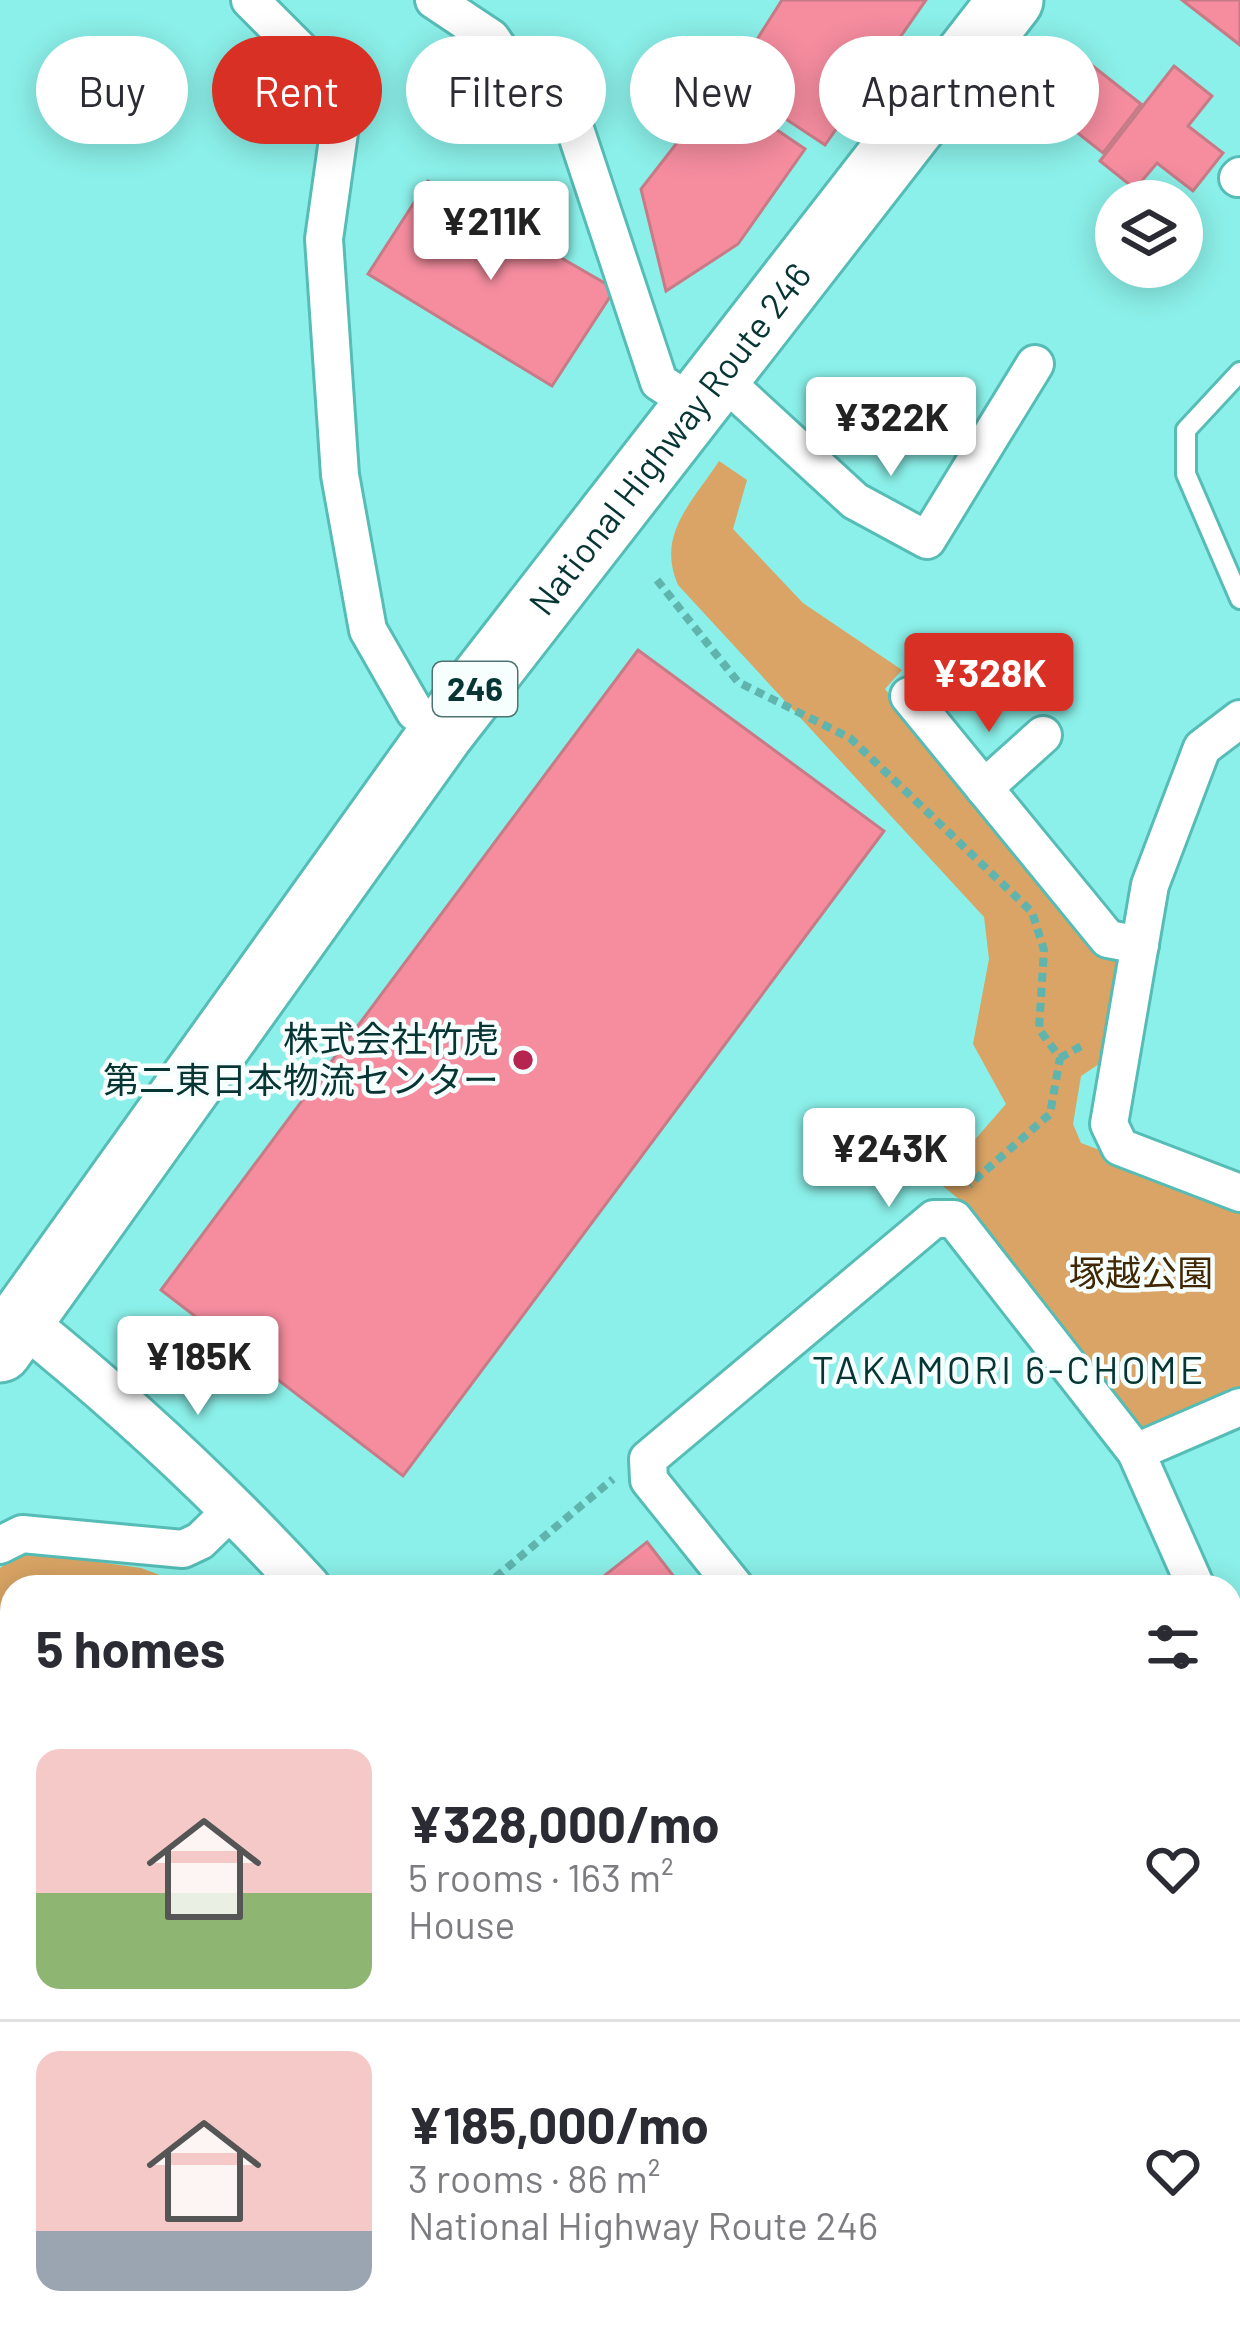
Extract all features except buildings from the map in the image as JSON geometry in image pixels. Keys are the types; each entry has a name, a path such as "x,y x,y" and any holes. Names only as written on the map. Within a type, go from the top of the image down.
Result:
{"highway":[{"name":"National Highway Route 246","path":"11,1335 442,732 1011,0"}],"street":[{"path":"250,0 321,71 341,118 325,238 340,475 368,630 416,712 442,732"},
{"path":"434,0 491,38 544,115 572,119 659,382 707,390 855,501 936,548 1034,385"},
{"path":"909,696 1108,939 1140,945"},
{"path":"1240,719 1202,748 1150,885 1109,1124 1120,1147 1240,1193"},
{"path":"984,788 1043,735"},
{"path":"724,1575 649,1480 648,1459 934,1219 954,1219 1136,1452 1191,1575"},
{"path":"11,1335 116,1396 234,1508 296,1575"},
{"path":"1136,1452 1240,1407"},
{"path":"0,1545 22,1534 183,1549 200,1541 234,1508"}],"lane":[{"path":"1240,372 1186,430 1186,474 1240,598"}],"path":[{"path":"657,580 738,682 850,738 1032,912 1044,950 1039,1029 1060,1058 1050,1114 944,1207 954,1219"},
{"path":"498,1575 618,1475 649,1480"}],"green space":[{"name":"塚越公園","path":"719,461 747,480 733,529 803,603 902,670 885,689 1123,970 1102,1062 1081,1076 1073,1124 1081,1143 1240,1203 1240,1394 1154,1430 1133,1425 972,1210 938,1182 1006,1104 973,1044 989,959 984,917 678,585 672,567 674,534"},
{"path":"22,1551 141,1568 160,1575 0,1575 0,1568"}],"place":[{"name":"株式会社竹虎 第二東日本物流センター","path":"523,1060"}],"district":[{"name":"TAKAMORI 6-CHOME","path":"1009,1370"}]}
